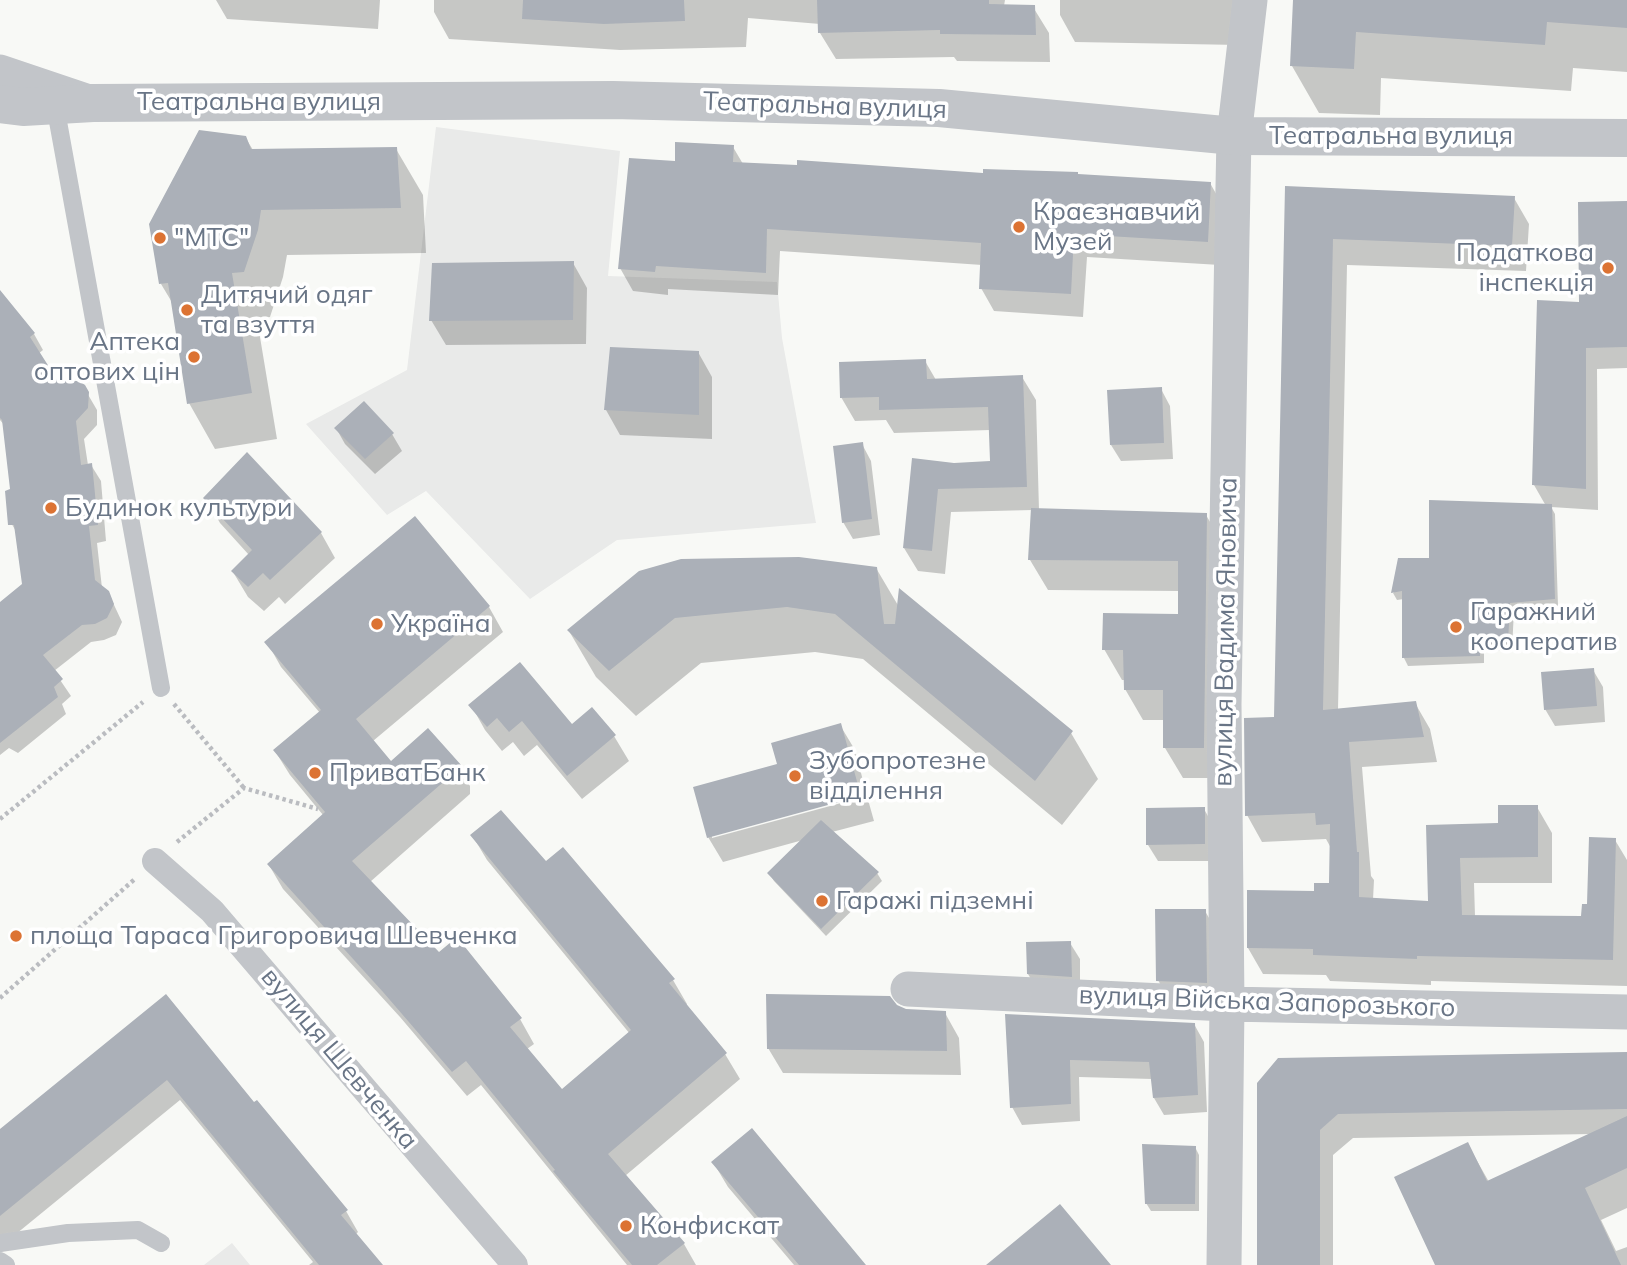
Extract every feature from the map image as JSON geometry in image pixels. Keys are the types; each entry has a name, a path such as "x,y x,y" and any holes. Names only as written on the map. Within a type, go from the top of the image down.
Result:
{"street":[{"name":"вулиця Вадима Яновича","path":"1224,1265 1227,1004 1224,704 1234,135 1250,0"},
{"path":"0,72 93,103"},
{"name":"Театральна вулиця","path":"19,108 93,103 613,100 939,107 1234,135 1627,138"},
{"name":"вулиця Шевченка","path":"155,861 212,911 514,1265"},
{"name":"вулиця Війська Запорозького","path":"908,989 1227,1004 1627,1012"}],"lane":[{"path":"19,108 161,688"},
{"path":"0,1242 68,1233 138,1230 161,1243"},
{"path":"0,1261 6,1265"}],"path":[{"path":"0,819 161,688 244,788"}],"shaded area":[{"path":"436,127 620,151 608,276 777,282 782,338 816,523 617,540 530,599 426,491 387,515 306,424 407,370"},
{"path":"232,1243 250,1265 204,1265"}],"building":[{"path":"523,0 684,0 685,21 604,24 522,19"},
{"path":"817,0 989,0 989,4 1035,5 1036,35 940,34 940,30 818,33"},
{"path":"1293,0 1627,0 1627,28 1547,22 1545,45 1356,32 1354,69 1290,66"},
{"path":"199,130 246,136 251,149 397,147 401,208 261,210 258,230 244,272 232,273 252,393 187,404 168,283 159,284 149,224"},
{"path":"675,142 734,145 733,162 797,165 797,160 983,173 983,169 1078,172 1211,182 1208,242 1074,234 1071,294 979,289 981,243 767,229 766,273 656,266 655,272 618,269 629,158 675,161"},
{"path":"1285,186 1515,196 1512,246 1333,239 1323,710 1416,701 1424,737 1349,742 1359,852 1359,897 1428,901 1426,825 1498,823 1498,805 1538,805 1538,857 1460,858 1462,915 1581,916 1582,904 1587,904 1589,837 1616,838 1613,960 1417,956 1417,959 1313,955 1313,949 1247,948 1247,890 1314,891 1314,883 1329,883 1330,824 1316,825 1315,813 1245,816 1244,718 1274,717"},
{"path":"1627,201 1627,347 1586,348 1586,489 1532,485 1537,300 1579,302 1578,202"},
{"path":"574,261 573,320 429,321 432,263"},
{"name":"Будинок культури","path":"0,290 35,333 30,337 58,381 79,381 89,392 88,408 76,421 81,465 92,463 98,525 89,526 95,580 109,591 114,604 107,618 95,624 82,625 43,655 63,679 54,687 58,697 0,743 0,602 22,584 14,525 8,525 5,491 10,489 0,418"},
{"path":"610,347 699,351 699,415 604,410"},
{"path":"926,359 927,379 1023,375 1027,487 938,489 932,551 903,548 912,458 954,463 990,461 988,407 879,410 879,397 840,398 839,362"},
{"path":"1162,387 1164,443 1110,445 1107,390"},
{"path":"364,401 394,433 365,459 334,428"},
{"path":"863,442 872,519 842,523 833,446"},
{"path":"247,452 322,532 270,580 263,573 248,587 231,571 252,550 203,498"},
{"name":"Гаражний кооператив","path":"1429,500 1552,504 1555,599 1510,603 1508,643 1480,644 1480,656 1402,658 1402,591 1391,593 1398,558 1429,558"},
{"path":"1031,508 1207,513 1204,748 1163,748 1163,690 1124,690 1123,650 1102,650 1103,613 1178,614 1178,561 1028,560"},
{"path":"415,516 490,606 356,719 391,761 428,728 462,766 352,861 439,952 457,937 522,1018 510,1027 562,1089 631,1030 470,835 501,810 546,861 563,847 675,979 669,983 727,1053 608,1154 685,1243 657,1265 632,1265 466,1061 452,1072 267,864 325,812 273,750 321,710 264,642"},
{"path":"799,557 877,567 884,624 895,624 899,588 1073,731 1035,781 835,614 787,607 675,618 609,671 567,630 639,571 681,559"},
{"path":"520,662 572,724 592,707 616,735 567,776 522,721 509,732 497,718 487,727 468,705"},
{"path":"1594,668 1597,706 1544,710 1541,672"},
{"name":"Зубопротезне відділення","path":"841,723 861,796 707,838 693,787 777,764 771,743"},
{"path":"1205,807 1205,844 1146,845 1146,808"},
{"name":"Гаражі підземні","path":"821,820 879,872 821,929 767,873"},
{"path":"1155,909 1206,909 1207,983 1156,981"},
{"path":"1071,941 1072,977 1027,974 1026,942"},
{"path":"166,994 254,1102 257,1100 348,1210 341,1215 383,1265 319,1265 167,1080 0,1216 0,1129"},
{"path":"766,994 890,996 897,1005 906,1009 946,1011 947,1051 767,1049"},
{"path":"1005,1014 1195,1023 1198,1095 1153,1098 1149,1062 1070,1060 1071,1104 1010,1108"},
{"path":"1627,1052 1627,1109 1338,1114 1320,1130 1320,1265 1257,1265 1257,1083 1278,1058"},
{"path":"1627,1116 1627,1168 1585,1188 1621,1265 1435,1265 1394,1177 1468,1142 1487,1181"},
{"path":"752,1128 866,1265 799,1265 711,1162"},
{"path":"1142,1144 1196,1146 1195,1204 1145,1204"},
{"path":"1060,1204 1111,1265 986,1265"}],"place":[{"name":"Краєзнавчий Музей","path":"1019,227"},
{"name":"\"МТС\"","path":"160,238"},
{"name":"Податкова інспекція","path":"1608,268"},
{"name":"Дитячий одяг та взуття","path":"187,310"},
{"name":"Аптека оптових цін","path":"194,357"},
{"name":"Будинок культури","path":"51,508"},
{"name":"Україна","path":"377,624"},
{"name":"Гаражний кооператив","path":"1456,627"},
{"name":"ПриватБанк","path":"315,773"},
{"name":"Зубопротезне відділення","path":"795,776"},
{"name":"Гаражі підземні","path":"822,901"},
{"name":"площа Тараса Григоровича Шевченка","path":"16,936"},
{"name":"Конфискат","path":"626,1226"}]}
